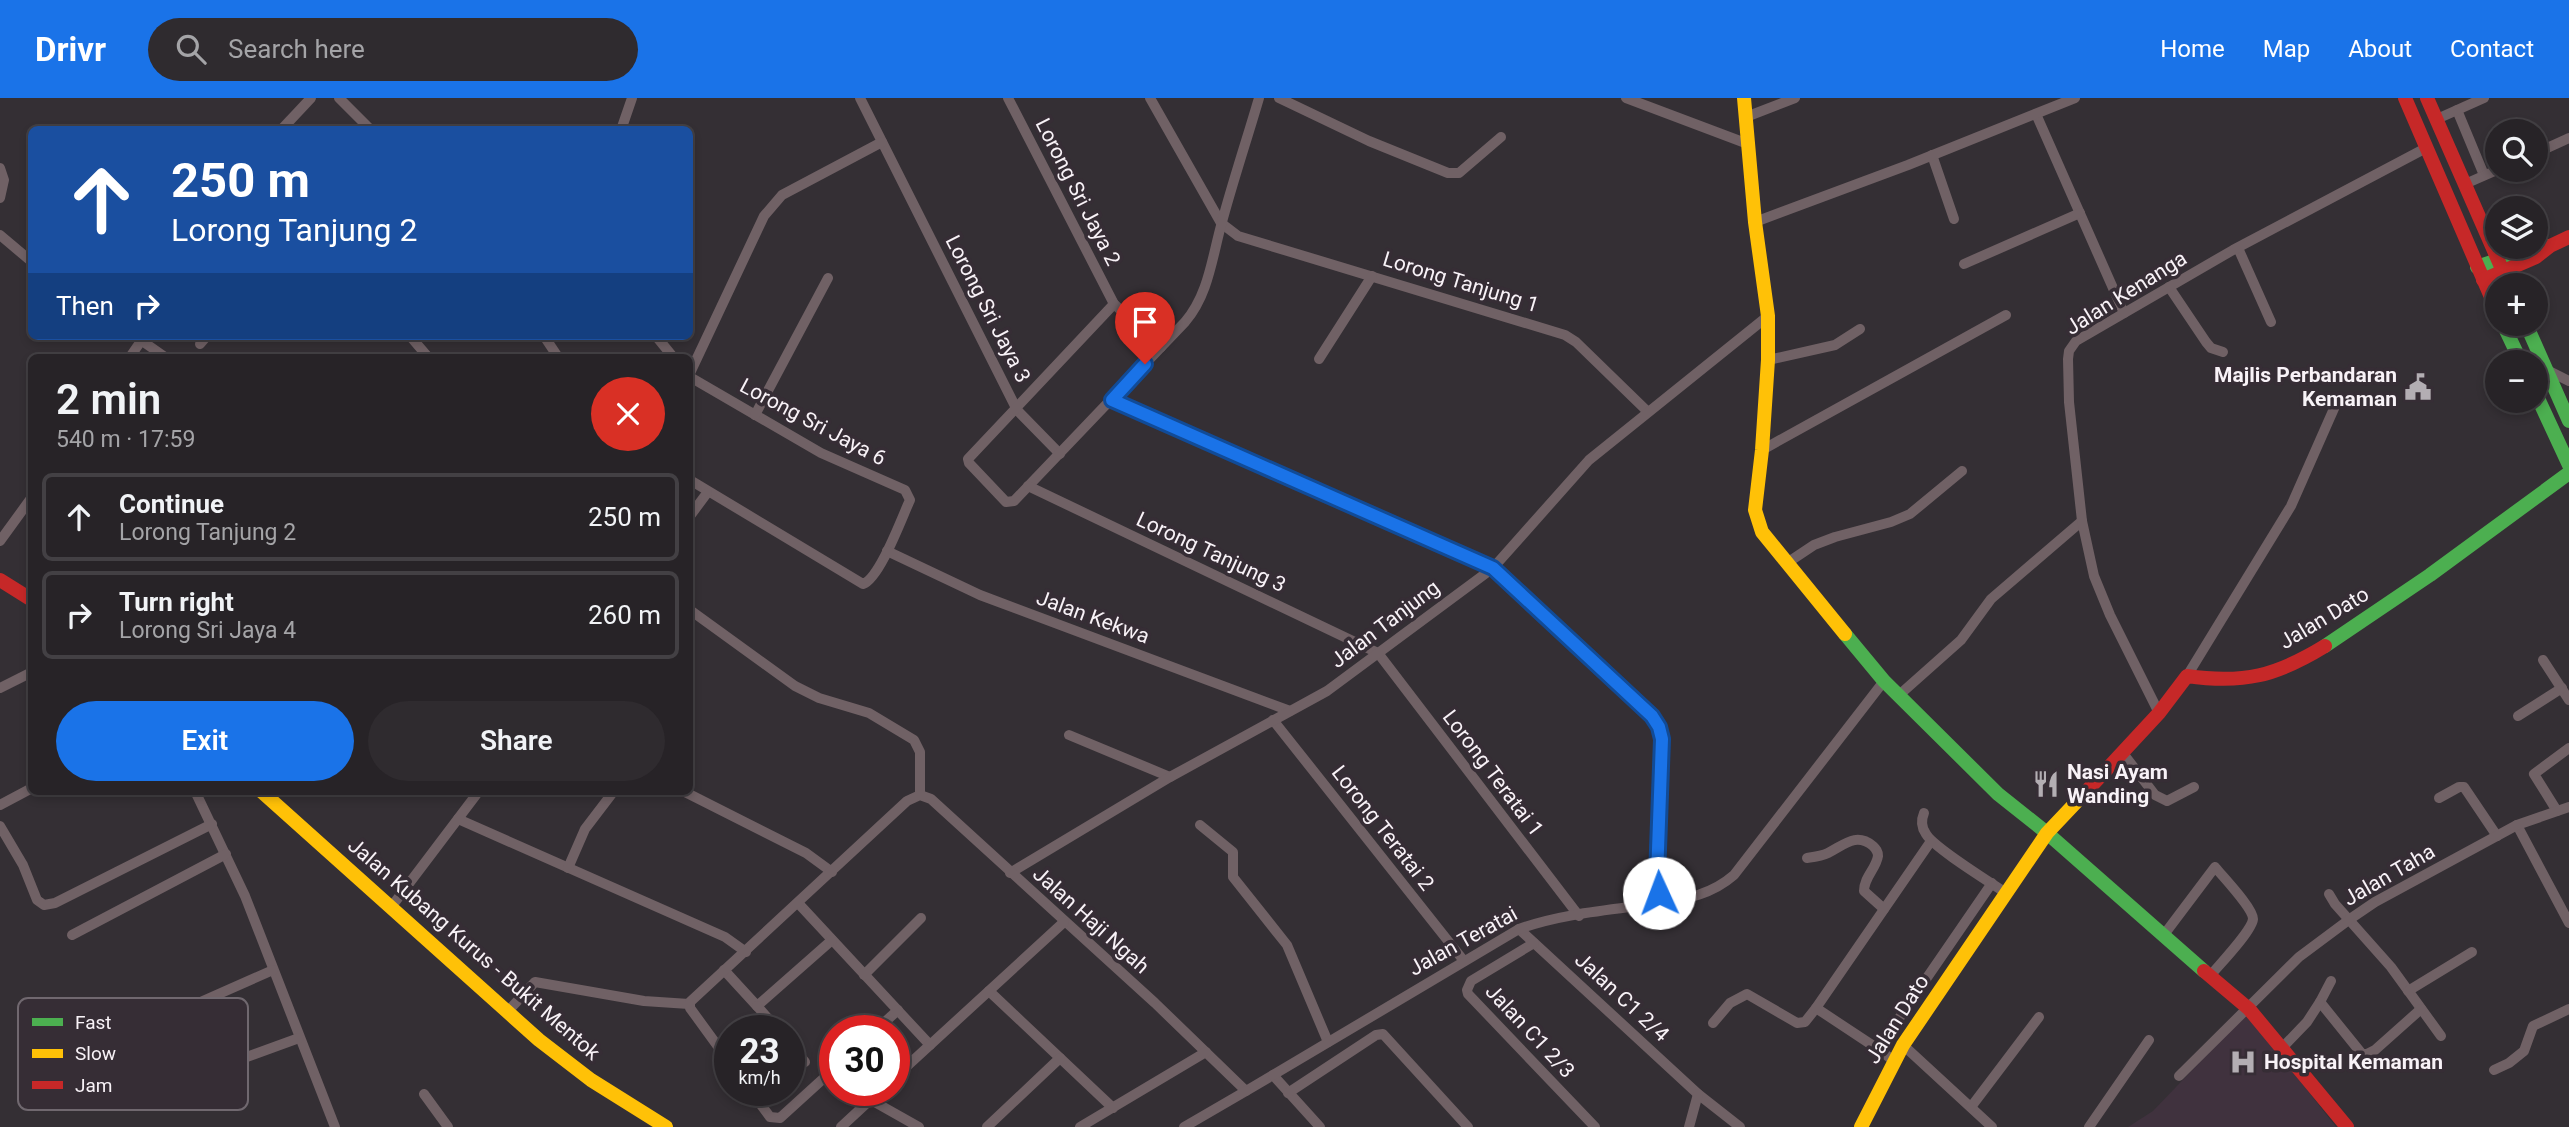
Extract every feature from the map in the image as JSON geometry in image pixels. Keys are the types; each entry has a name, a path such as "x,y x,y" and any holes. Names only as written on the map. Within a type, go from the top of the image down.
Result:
{"street":[{"path":"285,126 311,98"},
{"path":"339,98 367,126"},
{"path":"622,126 632,98"},
{"name":"Lorong Sri Jaya 3","path":"860,98 1017,410 1114,304"},
{"name":"Lorong Sri Jaya 2","path":"1008,98 1114,304"},
{"path":"1150,98 1222,223"},
{"path":"1060,454 1017,410 968,459 1006,502 1014,501 1028,486 1060,454 1112,400 1192,314 1202,298 1259,98"},
{"path":"1279,98 1369,141 1448,173 1459,173 1501,137"},
{"path":"1626,98 1748,144"},
{"path":"1744,98 1755,222 1768,316 1762,450 1755,495 1758,522 1769,542 1898,696 1991,787 2048,832 2249,1009 2347,1127"},
{"path":"1746,117 1795,98"},
{"path":"1755,222 1908,165 2075,98"},
{"path":"2405,98 2485,285"},
{"path":"2427,98 2503,272"},
{"path":"2437,119 2484,98"},
{"path":"2457,110 2484,175 2465,184"},
{"path":"2036,114 2124,313"},
{"path":"2548,148 2569,138"},
{"path":"693,369 771,205 782,195 882,142"},
{"name":"Jalan Kenanga","path":"2159,713 2101,596 2094,576 2082,521 2069,402 2069,351 2076,341 2169,287 2426,148"},
{"path":"1932,155 1954,219"},
{"path":"0,168 4,180 0,198"},
{"path":"1964,264 2080,214"},
{"name":"Lorong Tanjung 1","path":"1222,223 1238,236 1565,335 1576,342 1647,411"},
{"path":"0,235 28,259"},
{"path":"2480,274 2503,272 2533,248 2550,246 2569,237"},
{"path":"2238,248 2271,322"},
{"path":"1319,359 1372,276"},
{"path":"755,415 828,278"},
{"path":"2169,287 2206,342 2211,348 2223,352"},
{"path":"1114,304 1161,347"},
{"path":"1762,450 2006,315"},
{"name":"Jalan Tanjung","path":"1010,873 1170,777 1327,691 1493,568 1581,467 1647,411 1768,316"},
{"path":"1768,360 1835,345 1860,329"},
{"path":"141,340 161,354"},
{"path":"413,340 425,354"},
{"path":"659,340 671,354"},
{"path":"2548,369 2569,381"},
{"path":"2548,376 2569,421"},
{"name":"Lorong Sri Jaya 6","path":"693,377 839,462 908,492 910,500 871,579 860,583 693,482"},
{"path":"1112,400 1493,568 1652,716 1659,727 1662,739 1657,877 1659,893 1655,903"},
{"path":"2188,676 2291,506 2336,404"},
{"path":"2545,413 2569,465"},
{"path":"1787,563 1814,545 1910,514 1962,471"},
{"name":"Jalan Dato","path":"1861,1127 1903,1045 2048,832 2159,713 2188,676 2236,681 2280,669 2313,653 2417,584 2569,473"},
{"name":"Lorong Tanjung 3","path":"1028,486 1378,653"},
{"path":"693,512 707,493"},
{"path":"0,541 28,502"},
{"path":"1898,696 1961,640 1991,599 2082,521"},
{"name":"Jalan Kekwa","path":"887,551 981,595 1290,711"},
{"path":"0,580 28,598"},
{"path":"504,1008 535,982 644,1001 689,1004 724,970 739,946 798,903 824,865 907,801 920,795 920,748 914,740 869,713 819,698 795,686 693,612"},
{"name":"Lorong Teratai 1","path":"1378,653 1579,916"},
{"path":"2543,660 2569,699"},
{"path":"0,688 28,674"},
{"name":"Jalan Teratai","path":"1273,1075 1519,929 1554,918 1706,894 1734,875 1884,681"},
{"path":"2518,716 2562,688"},
{"name":"Lorong Teratai 2","path":"1273,720 1464,961"},
{"path":"1069,736 1170,777"},
{"path":"2557,811 2534,774 2569,748"},
{"path":"2122,752 2155,794 2167,801 2193,787"},
{"path":"2439,798 2464,787 2497,836"},
{"path":"0,804 28,790"},
{"path":"197,795 245,896 335,1126"},
{"name":"Jalan Kubang Kurus - Bukit Mentok","path":"266,795 539,1040 591,1080 666,1127"},
{"path":"392,906 476,795"},
{"path":"568,868 585,829 611,795"},
{"path":"691,795 824,865"},
{"name":"Jalan Haji Ngah","path":"920,795 931,799 1246,1090"},
{"name":"Jalan Taha","path":"2179,1076 2299,957 2350,919 2375,902 2516,825 2569,807"},
{"path":"1924,813 1923,827 1931,841 2007,893"},
{"path":"458,819 739,946"},
{"path":"0,826 23,865 37,900 44,905 55,903 212,824"},
{"path":"1200,825 1233,852 1233,877 1287,945 1328,1042"},
{"path":"2516,825 2569,923"},
{"path":"1807,858 1827,854 1850,839 1871,844 1877,850 1878,856 1866,879 1864,891 1884,908"},
{"path":"1713,1023 1730,1003 1747,994 1797,1023 1805,1022 1931,841"},
{"path":"72,935 143,895 226,854"},
{"path":"2163,936 2215,867 2253,917 2242,937 2210,976"},
{"path":"1878,1049 1992,883"},
{"path":"2329,894 2391,967 2441,1035"},
{"path":"798,903 930,1045"},
{"path":"864,975 921,918"},
{"path":"910,1063 1065,922"},
{"name":"Jalan C1 2/4","path":"1519,929 1698,1094 1740,1127"},
{"path":"757,1006 832,940"},
{"name":"Jalan C1 2/3","path":"1534,943 1471,981 1468,994 1595,1127"},
{"path":"2408,991 2472,952"},
{"path":"210,998 273,970"},
{"path":"724,970 765,1015"},
{"path":"2283,1048 2307,1022 2331,981"},
{"path":"989,991 1114,1108"},
{"path":"2320,1002 2362,1054 2375,1050 2421,1009"},
{"path":"689,1004 714,1039"},
{"path":"1816,1009 1894,1061"},
{"path":"2494,1070 2510,1063 2524,1051 2533,1026 2569,1009"},
{"path":"893,1015 898,1010"},
{"path":"1971,1107 2039,1017"},
{"path":"1288,1093 1376,1035 1383,1034 1468,1127"},
{"path":"248,1057 299,1038"},
{"path":"2089,1127 2149,1040"},
{"path":"1903,1045 1992,1127"},
{"path":"1085,1126 1206,1052"},
{"path":"987,1127 1060,1058"},
{"path":"1184,1127 1273,1075 1321,1127"},
{"path":"805,1095 819,1083"},
{"path":"425,1094 448,1127"},
{"path":"1689,1127 1698,1094"},
{"path":"762,1106 770,1117 780,1118 793,1106"},
{"path":"841,1127 864,1106"},
{"path":"882,1106 919,1127"}],"shaded area":[{"name":"Hospital Kemaman","path":"2247,1013 2336,1127 2128,1127 2153,1111"}],"traffic: fast":[{"path":"2477,267 2533,248 2549,246"},
{"path":"2509,336 2515,350"},
{"path":"2531,336 2569,421"},
{"path":"2545,413 2569,465"},
{"path":"2325,646 2430,575 2569,473"},
{"path":"1845,634 1884,681 1998,794 2047,833 2204,971"}],"traffic: slow":[{"path":"1744,98 1755,222 1768,316 1762,450 1755,510 1762,532 1845,634"},
{"path":"265,795 539,1040 591,1080 666,1127"},
{"path":"1861,1127 1903,1045 2047,833 2083,795"}],"traffic: jam":[{"path":"2405,98 2485,283"},
{"path":"2427,98 2504,273"},
{"path":"2483,280 2536,257 2550,246 2569,237"},
{"path":"0,580 28,598"},
{"path":"2083,795 2159,713 2187,676 2226,679 2259,675 2291,664 2325,646"},
{"path":"2204,971 2249,1009 2347,1127"}],"place":[{"name":"Majlis Perbandaran Kemaman","path":"2418,387"},
{"name":"Nasi Ayam Wanding","path":"2046,784"},
{"name":"Hospital Kemaman","path":"2243,1062"}],"route":[{"path":"1145,364 1112,400 1493,568 1652,716 1662,739 1657,877 1659,893"}]}
